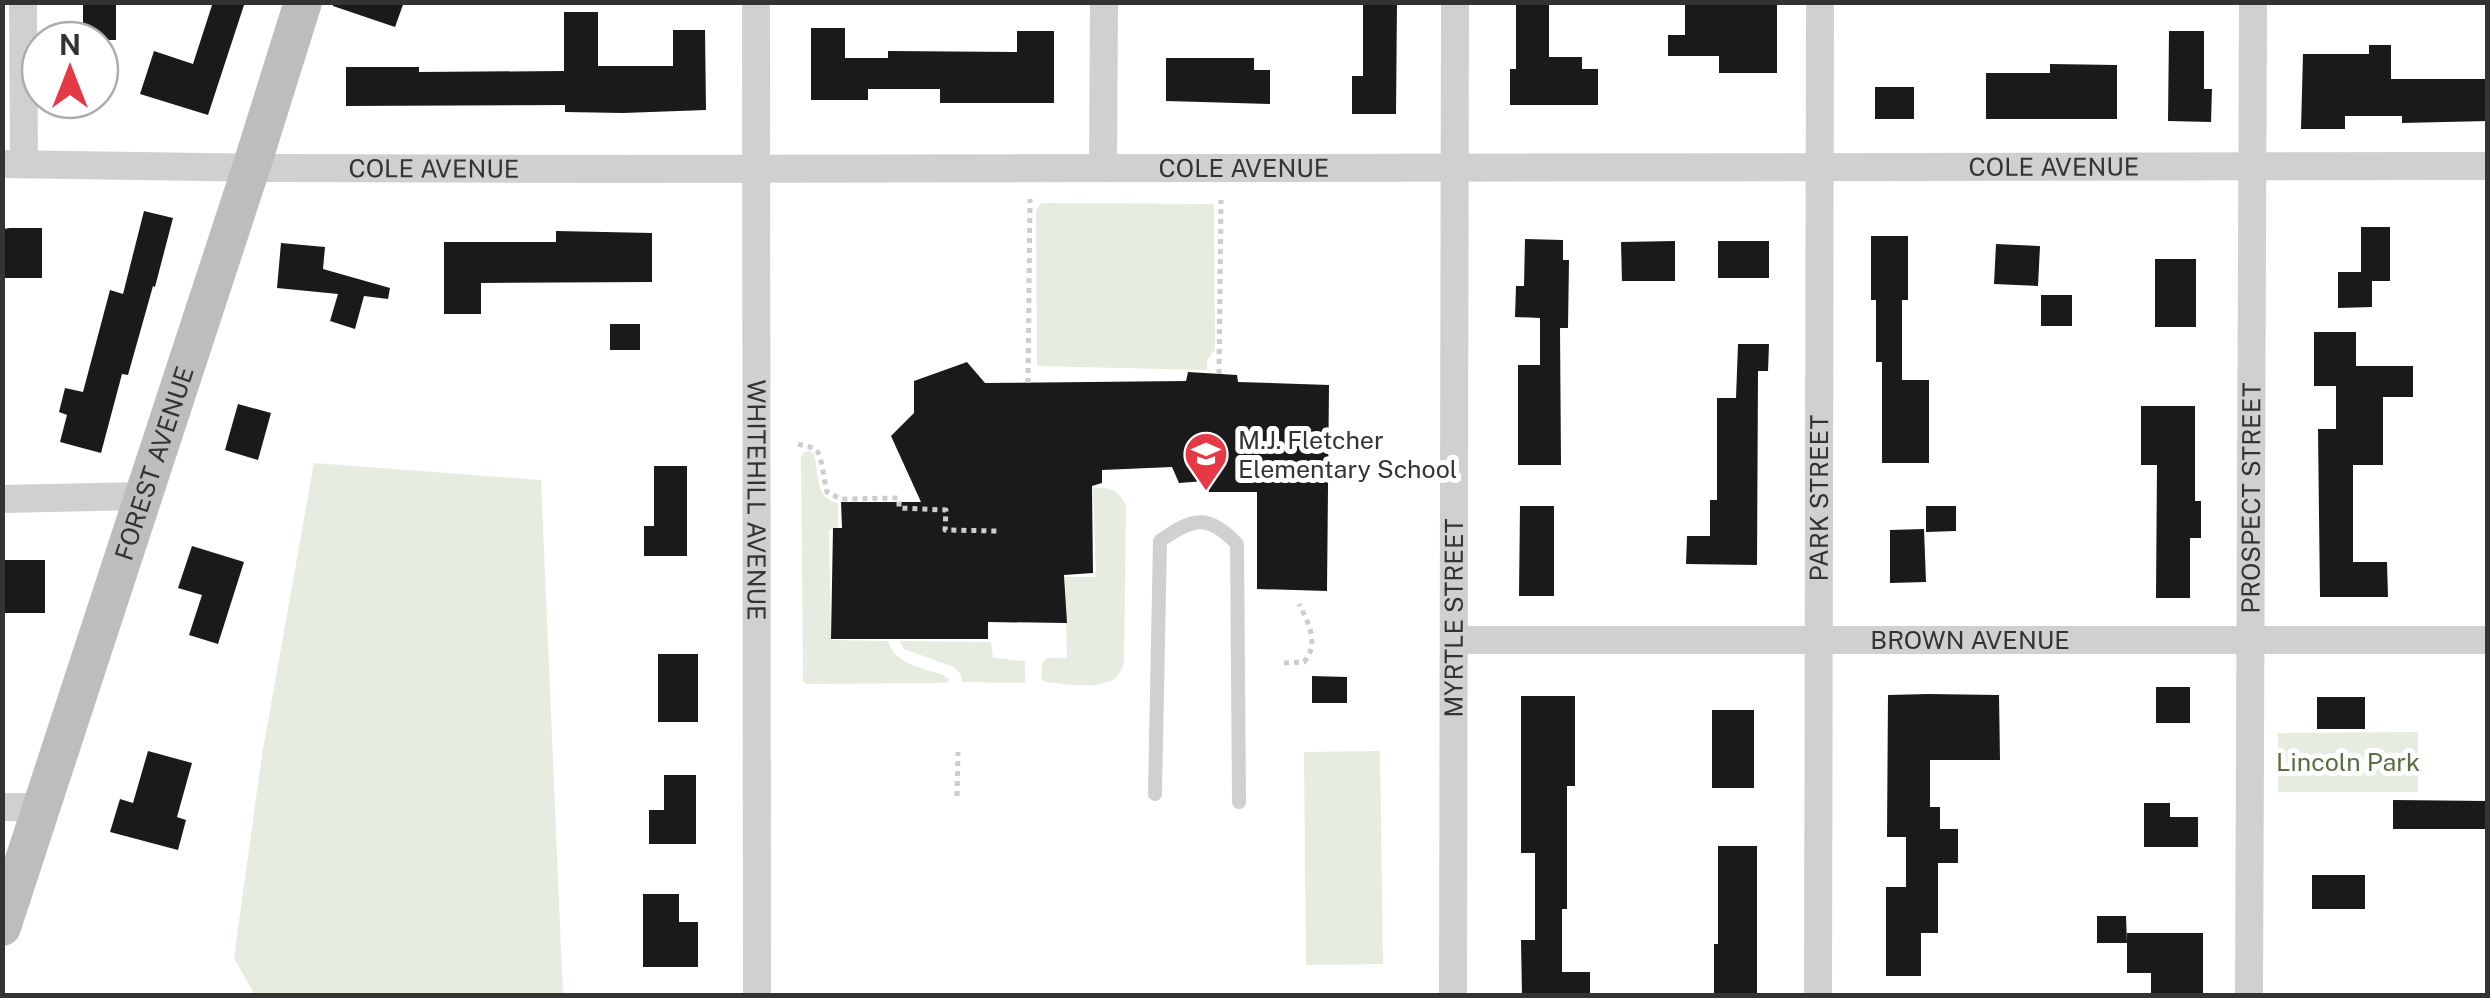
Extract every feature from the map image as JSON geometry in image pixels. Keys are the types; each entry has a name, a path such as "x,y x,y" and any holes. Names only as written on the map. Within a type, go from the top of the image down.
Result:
{"main road":[{"name":"FOREST AVENUE","path":"2,927 303,2"}],"street":[{"path":"13,164 24,2"},
{"name":"WHITEHILL AVENUE","path":"756,2 757,996"},
{"path":"1104,2 1104,168"},
{"name":"MYRTLE STREET","path":"1454,2 1454,996"},
{"name":"PARK STREET","path":"1818,996 1820,2"},
{"name":"PROSPECT STREET","path":"2249,996 2252,2"},
{"name":"COLE AVENUE","path":"13,164 756,169 2488,166"},
{"path":"2,499 144,496"},
{"name":"BROWN AVENUE","path":"1455,640 2488,640"},
{"path":"2,807 42,807"}],"lane":[{"path":"1155,794 1160,541 1180,526 1202,522 1221,527 1237,544 1238,802"}],"path":[{"path":"1028,382 1030,199"},
{"path":"1219,374 1221,200"},
{"path":"798,444 816,450 821,456 827,492 841,499 898,498 899,508 946,510 945,530 997,530"},
{"path":"1284,663 1304,662 1310,654 1309,626 1299,604"},
{"path":"957,796 958,752"}],"green space":[{"path":"1041,203 1214,204 1215,350 1207,360 1207,370 1037,366 1036,210"},
{"path":"808,451 814,454 821,490 838,503 838,527 829,530 831,640 888,641 903,660 943,675 949,679 947,683 803,681 801,457"},
{"path":"314,463 541,480 563,995 255,995 234,958 262,755"},
{"path":"1093,488 1113,491 1126,506 1124,663 1115,678 1100,684 1045,682 1042,671 1046,658 1067,658 1065,577 1096,577"},
{"path":"900,641 991,642 993,658 1025,661 1025,683 962,682 954,667 904,649"},
{"name":"Lincoln Park","path":"2418,732 2418,792 2278,792 2278,733"},
{"path":"1380,751 1383,964 1306,965 1304,752"}],"building":[{"path":"213,2 245,2 208,115 140,94 154,51 193,64"},
{"path":"333,2 404,2 395,27 333,6"},
{"path":"1363,2 1397,2 1396,114 1352,114 1352,76 1363,76"},
{"path":"1516,2 1549,2 1549,57 1582,57 1582,69 1598,69 1598,105 1510,105 1510,69 1516,69"},
{"path":"1685,2 1777,2 1777,73 1719,73 1719,56 1668,56 1668,35 1685,35"},
{"path":"83,4 116,4 116,20 83,20"},
{"path":"564,12 598,12 598,66 673,66 673,30 705,30 706,110 623,113 565,112 565,105 346,106 346,67 419,67 419,72 564,71"},
{"path":"811,28 845,28 845,58 888,58 888,51 1017,52 1017,31 1054,31 1054,103 940,103 940,89 868,89 868,100 811,100"},
{"path":"2169,31 2204,31 2204,89 2212,89 2211,122 2168,121"},
{"path":"2369,45 2391,45 2391,79 2488,79 2488,121 2402,123 2402,116 2345,116 2345,129 2301,129 2303,54 2369,54"},
{"path":"1166,58 1254,58 1254,70 1270,70 1270,104 1166,101"},
{"path":"2050,64 2117,65 2117,119 1986,119 1986,73 2050,73"},
{"path":"1875,87 1914,87 1914,119 1875,119"},
{"path":"144,211 173,218 128,375 122,374 101,453 60,442 67,415 59,412 65,388 83,392 110,290 123,294"},
{"path":"2361,227 2390,227 2390,281 2372,281 2372,307 2338,308 2338,272 2361,272"},
{"path":"42,228 42,278 2,278 2,229"},
{"path":"556,231 652,233 652,282 481,283 481,314 444,314 444,242 556,242"},
{"path":"1871,236 1908,236 1908,300 1902,300 1902,380 1929,380 1929,463 1882,463 1882,362 1876,362"},
{"path":"1525,239 1563,240 1563,260 1569,260 1568,328 1560,328 1561,465 1518,465 1518,365 1540,365 1540,318 1515,317 1516,286 1524,286"},
{"path":"1675,241 1675,281 1622,281 1621,242"},
{"path":"1718,241 1769,241 1769,278 1718,278"},
{"path":"281,243 325,247 323,269 390,288 388,299 364,296 355,329 330,321 338,294 277,288"},
{"path":"1996,244 2040,246 2038,286 1994,284"},
{"path":"2155,259 2196,259 2196,327 2155,327"},
{"path":"2041,295 2072,295 2072,326 2041,326"},
{"path":"610,324 640,324 640,350 610,350"},
{"path":"2314,332 2356,332 2356,366 2413,366 2413,397 2383,397 2383,465 2353,465 2353,562 2387,562 2388,597 2320,597 2318,429 2336,429 2336,386 2314,386"},
{"path":"1738,344 1769,344 1768,371 1758,371 1757,565 1686,564 1687,536 1710,536 1710,500 1717,500 1717,398 1736,398"},
{"path":"967,362 985,383 1186,381 1188,372 1237,375 1238,382 1329,385 1327,591 1257,589 1257,492 1209,492 1205,481 1179,483 1172,467 1102,470 1102,483 1092,486 1093,573 1064,575 1067,623 988,622 988,639 831,639 833,528 842,528 841,502 921,502 891,436 914,413 914,381"},
{"path":"238,404 271,413 258,460 225,450"},
{"path":"2141,406 2195,406 2195,501 2201,501 2201,538 2190,538 2190,598 2156,598 2157,465 2141,465"},
{"path":"654,466 687,466 687,556 644,556 644,526 654,526"},
{"path":"1520,506 1554,506 1554,596 1519,596"},
{"path":"1926,506 1956,506 1956,531 1926,532"},
{"path":"1924,529 1926,582 1890,583 1890,530"},
{"path":"192,546 244,562 218,644 189,635 202,595 178,588"},
{"path":"2,560 45,560 45,613 2,613"},
{"path":"658,654 698,654 698,722 658,722"},
{"path":"1312,676 1347,677 1347,703 1312,703"},
{"path":"2156,687 2190,687 2190,723 2156,723"},
{"path":"1888,695 1999,695 2000,760 1930,760 1930,807 1940,807 1940,829 1958,829 1958,863 1938,863 1938,933 1921,933 1921,976 1886,976 1886,887 1906,887 1906,837 1887,837"},
{"path":"1521,696 1575,696 1575,786 1567,786 1567,909 1562,909 1562,972 1590,972 1590,996 1522,996 1521,940 1535,940 1535,853 1521,853"},
{"path":"2317,697 2365,697 2365,729 2317,729"},
{"path":"1712,710 1754,710 1754,788 1712,788"},
{"path":"148,751 192,763 177,817 186,820 178,850 110,832 120,799 133,803"},
{"path":"664,775 696,775 696,844 649,844 649,810 664,810"},
{"path":"2393,800 2488,801 2488,829 2393,829"},
{"path":"2144,803 2170,803 2170,817 2198,817 2198,847 2144,847"},
{"path":"1718,846 1757,846 1757,996 1714,996"},
{"path":"2312,875 2365,875 2365,909 2312,909"},
{"path":"643,894 679,894 679,922 698,922 698,967 643,967"},
{"path":"2097,916 2126,916 2127,943 2097,943"},
{"path":"2127,933 2203,933 2203,996 2151,996 2151,973 2127,973"}],"place":[{"name":"M.J. Fletcher Elementary School","path":"1206,492"}]}
